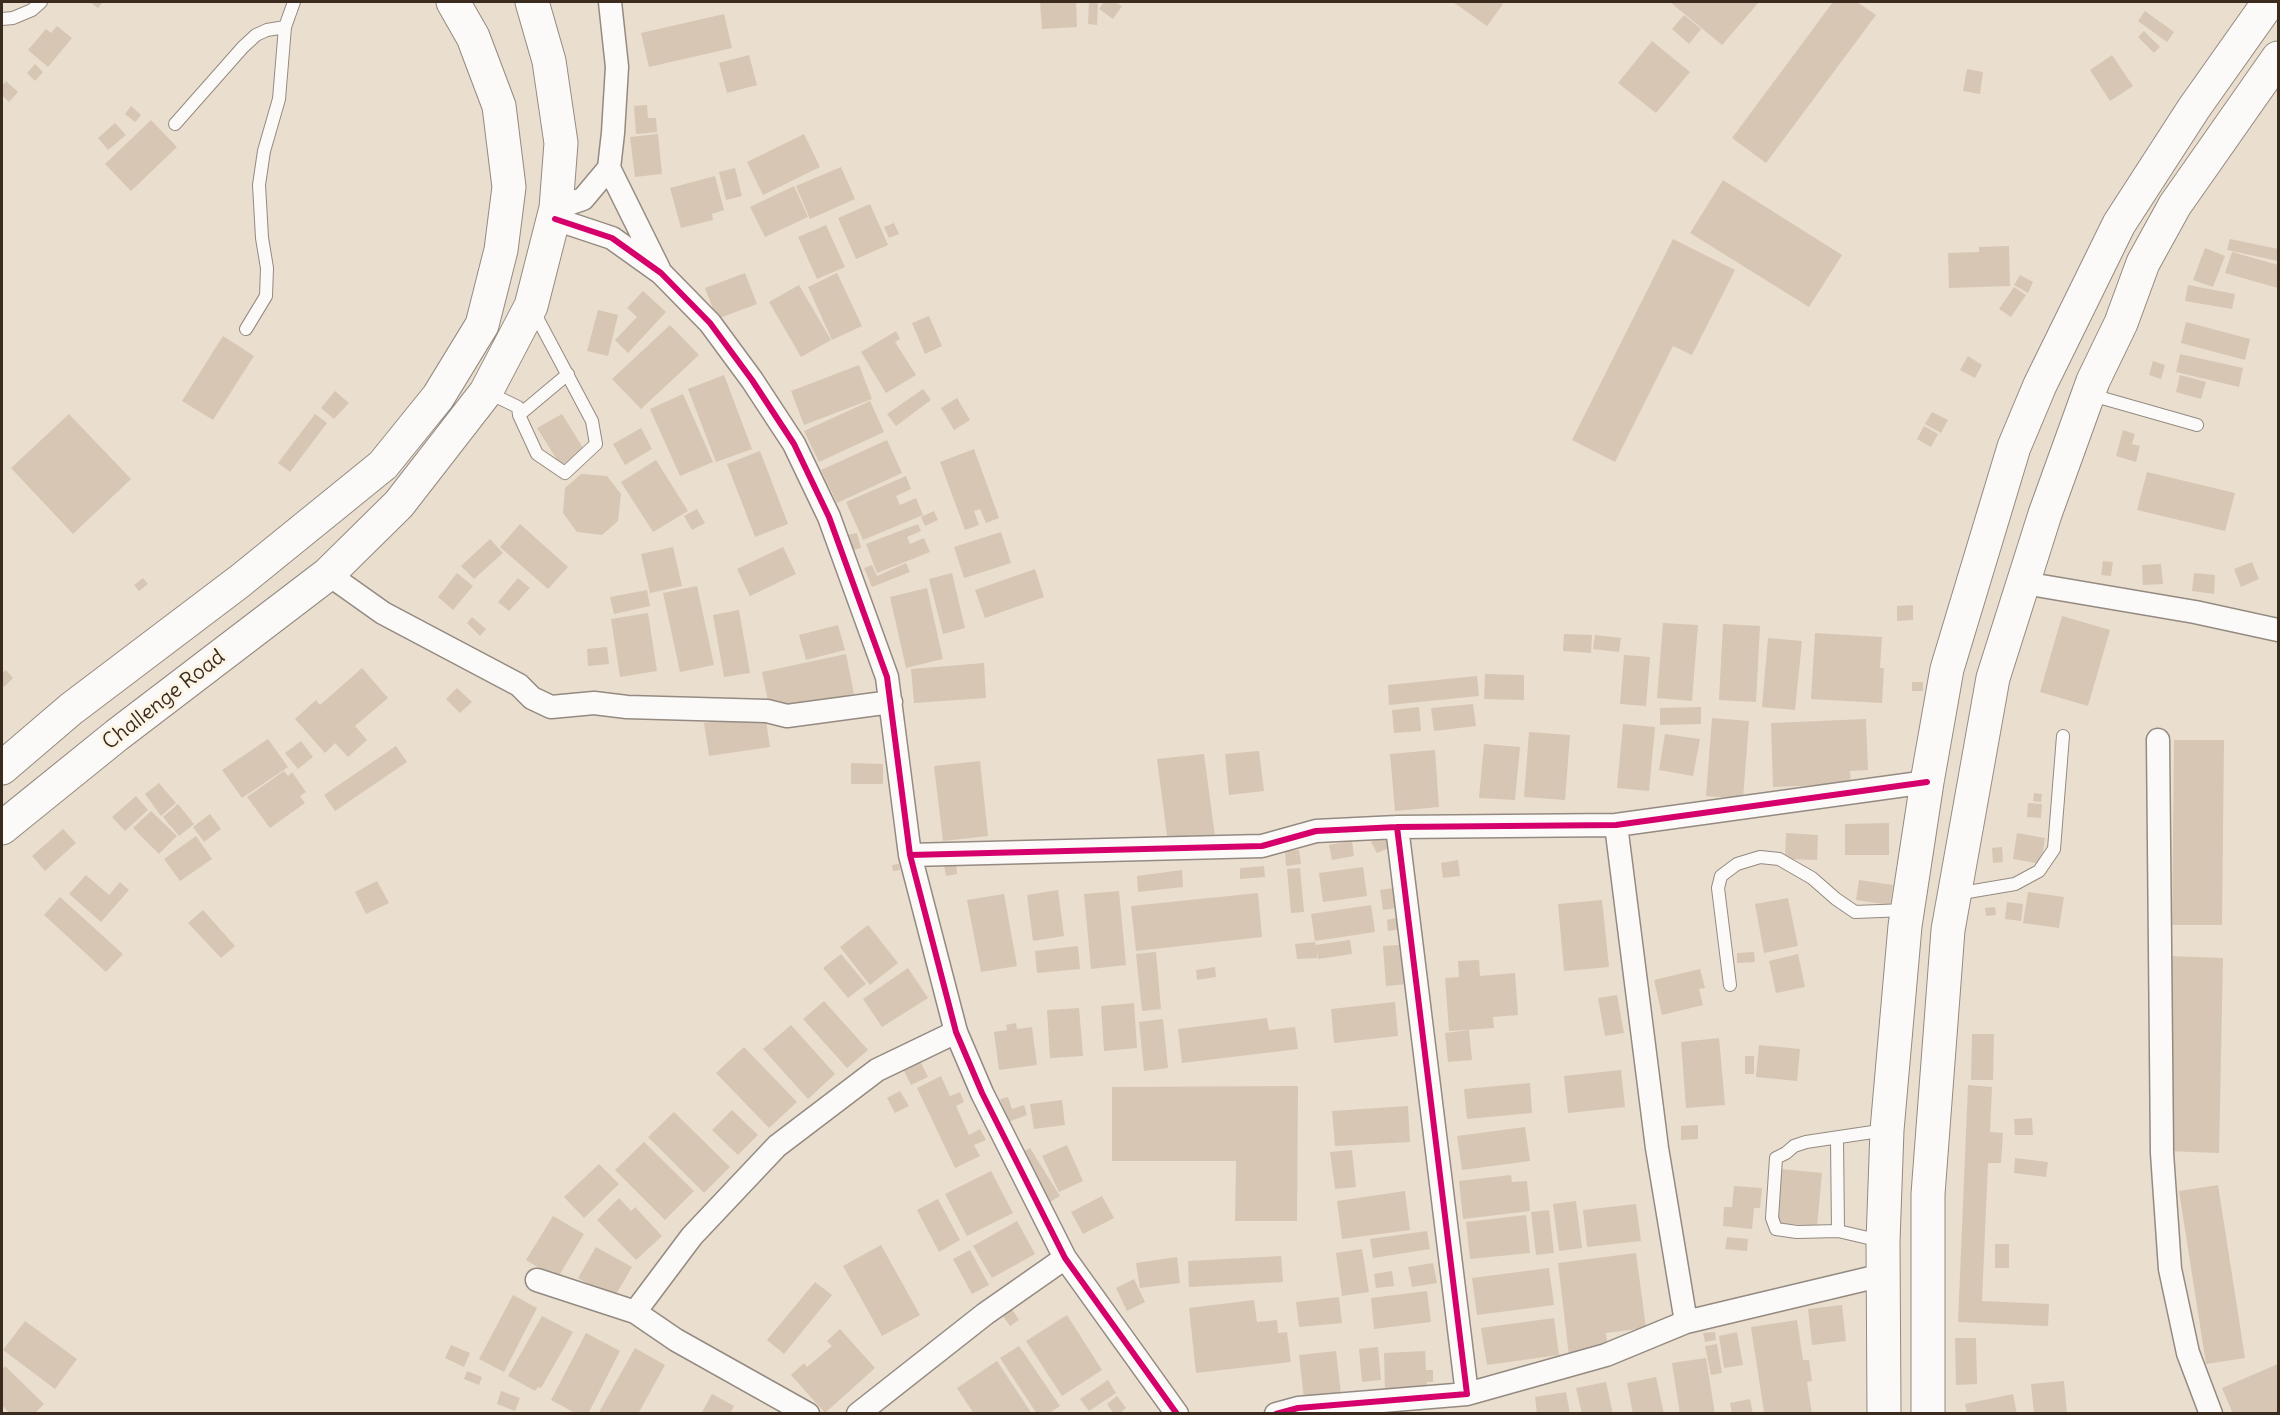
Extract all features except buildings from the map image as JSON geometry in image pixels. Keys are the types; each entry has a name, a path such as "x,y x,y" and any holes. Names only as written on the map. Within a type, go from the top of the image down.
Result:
{"main road":[{"path":"2,768 71,709 240,581 383,465 438,397 482,325 501,250 509,187 499,106 473,37 453,2"},
{"name":"Challenge Road","path":"2,828 117,735 328,574 399,504 486,392 531,306 556,214 561,143 549,61 532,2"},
{"path":"1884,1413 1883,1241 1887,1130 1907,910 1926,782 1947,669 2013,447 2040,385 2125,214 2187,117 2269,2"},
{"path":"1928,1413 1928,1194 1948,930 1994,678 2045,514 2088,394 2121,322 2143,263 2175,205 2278,58"}],"street":[{"path":"610,2 617,67 609,168 661,273"},
{"path":"556,214 583,199 609,168"},
{"path":"556,214 612,238 661,273 710,323 752,380 794,444 829,517 887,677 910,855 956,1032 982,1093 1065,1258 1177,1413"},
{"path":"328,574 383,613 519,685 532,698 551,707 594,703 650,708 767,711 787,716 891,702"},
{"path":"2024,583 2184,610 2278,630"},
{"path":"2158,740 2162,1153 2170,1269 2188,1353 2211,1413"},
{"path":"910,855 1262,846 1316,831 1398,827 1616,825 1926,782"},
{"path":"1616,825 1657,1148 1686,1322"},
{"path":"1398,827 1467,1394"},
{"path":"635,1312 692,1236 777,1146 877,1070 956,1032"},
{"path":"858,1413 985,1314 1065,1258"},
{"path":"1276,1413 1298,1408 1467,1394 1606,1355 1686,1322 1883,1275"},
{"path":"537,1280 635,1312 676,1340 808,1413"}],"lane":[{"path":"2,19 13,18 32,10 41,2"},
{"path":"246,329 262,305 267,290 259,185 264,151 279,99 285,27 294,2"},
{"path":"176,124 256,35 267,30 285,27"},
{"path":"486,392 518,407 519,415 537,454 565,473 596,444 592,421 531,306"},
{"path":"519,415 568,374"},
{"path":"2088,394 2197,425"},
{"path":"1954,894 2015,884 2039,871 2054,849 2063,736"},
{"path":"1730,985 1718,888 1721,876 1737,864 1760,857 1779,859 1812,878 1855,912 1907,910"},
{"path":"1883,1241 1838,1231 1797,1232 1776,1229 1772,1218 1776,1158 1794,1146 1806,1142 1887,1130"},
{"path":"1837,1139 1838,1231"}],"cycle path":[{"path":"555,219 612,238 661,273 710,323 752,380 794,444 829,517 887,677 910,855 956,1032 982,1093 1065,1258 1177,1414"},
{"path":"910,855 1262,846 1316,831 1397,827 1616,825 1927,782"},
{"path":"1276,1414 1298,1408 1467,1394 1397,827"}]}
